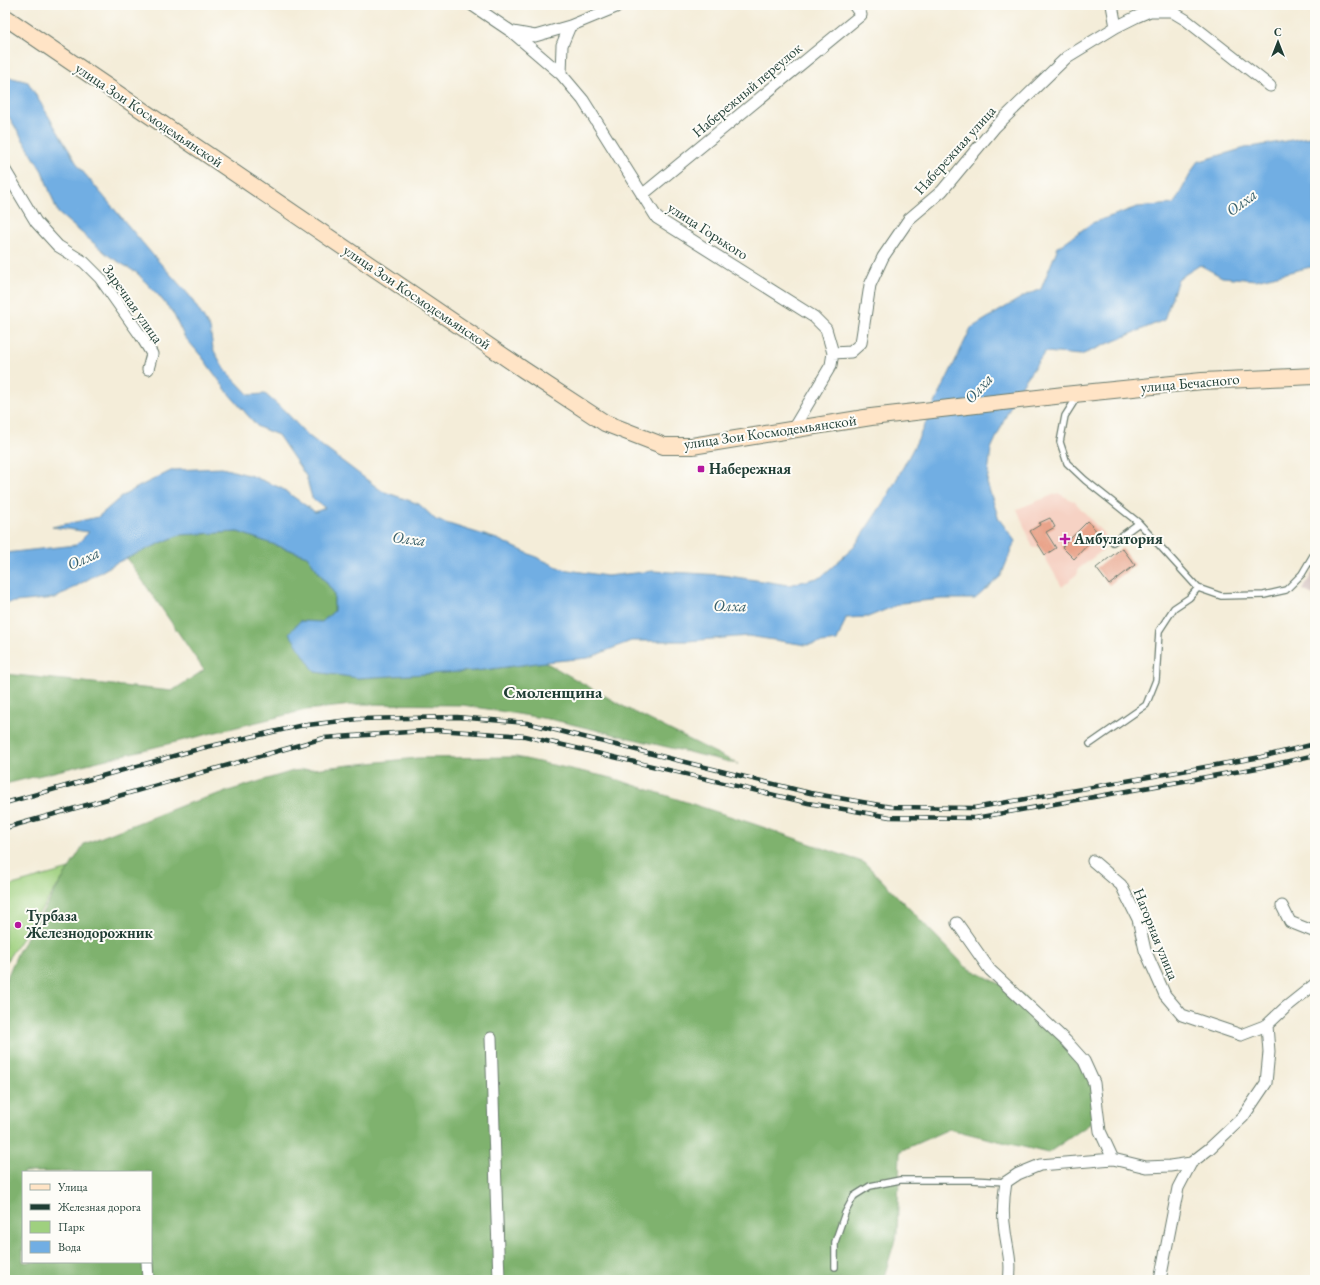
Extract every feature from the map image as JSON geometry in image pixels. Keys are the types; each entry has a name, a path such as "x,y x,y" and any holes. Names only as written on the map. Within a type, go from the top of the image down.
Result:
{"main road":[{"name":"улица Зои Космодемьянской","path":"5,17 605,423 664,446 692,446 871,417"},
{"name":"улица Бечасного","path":"871,417 1202,381 1314,374"}],"street":[{"name":"улица Горького","path":"472,5 512,32 561,74 582,100 658,218 814,316 826,330 833,353"},
{"path":"512,32 535,36 570,26 618,5"},
{"name":"Набережный переулок","path":"642,195 861,15 854,5"},
{"path":"1112,5 1116,27"},
{"name":"Набережная улица","path":"833,353 851,352 861,344 870,285 883,257 909,219 942,191 995,127 1067,57 1116,27 1150,11 1171,11 1186,20 1270,86"},
{"path":"561,74 562,45 570,26"},
{"name":"Заречная улица","path":"5,170 36,222 58,246 84,262 100,278 152,354 148,369"},
{"path":"793,429 830,365 833,353"},
{"name":"Нагорная улица","path":"1093,861 1120,885 1138,919 1145,950 1165,995 1182,1015 1241,1035 1267,1025 1285,1008 1315,984"},
{"path":"1282,906 1290,922 1315,932"},
{"path":"957,923 990,970 1084,1061 1094,1083 1100,1131 1113,1159"},
{"path":"1160,1280 1178,1188 1191,1163 1209,1149 1243,1117 1266,1083 1269,1052 1267,1025"},
{"path":"491,1038 499,1280"},
{"path":"1009,1280 1011,1266 1004,1230 1002,1204 1006,1182 1018,1174 1040,1165 1113,1159 1146,1167 1191,1163"},
{"path":"147,1263 148,1280"}],"lane":[{"path":"1072,394 1065,416 1060,442 1067,463 1085,480 1139,523 1198,588 1221,596 1264,595 1286,590 1302,574 1315,552"},
{"path":"1113,542 1139,523"},
{"path":"1090,744 1146,705 1156,680 1158,631 1174,608 1189,598 1198,588"},
{"path":"835,1267 835,1242 845,1213 854,1196 870,1186 900,1180 972,1180 1006,1182"}],"shaded area":[{"name":"Амбулатория","path":"1058,493 1075,502 1105,535 1096,543 1103,550 1077,570 1078,573 1062,587 1039,547 1033,548 1017,509"},
{"path":"1315,568 1315,596 1303,590"}],"green space":[{"path":"238,532 307,556 334,593 334,611 322,622 300,621 315,672 358,678 476,671 545,662 628,709 738,764 554,720 463,705 361,704 306,710 5,784 5,674 172,691 204,670 127,558 179,535"},
{"path":"516,757 612,778 754,824 865,863 966,967 1024,996 1092,1075 1094,1121 1048,1153 949,1129 900,1151 897,1233 883,1280 5,1280 5,982 18,952 84,844 186,804 293,771 417,758"},
{"name":"Турбаза Железнодорожник","path":"69,869 5,963 5,887"}],"water":[{"name":"Олха","path":"5,76 28,82 79,167 152,254 189,295 210,328 213,349 225,370 249,395 265,394 286,412 306,434 382,491 419,504 436,520 497,539 562,569 607,576 653,571 722,575 789,585 821,577 854,547 887,497 915,445 971,328 1024,296 1041,289 1058,247 1092,223 1137,207 1174,204 1197,162 1245,148 1315,136 1315,266 1256,280 1222,277 1200,265 1178,279 1164,320 1081,355 1045,352 1017,392 991,449 987,483 999,519 1015,541 1001,576 975,599 942,599 902,603 868,617 846,618 837,641 806,645 748,636 688,641 631,641 588,658 476,671 358,678 315,672 289,633 300,621 322,622 334,611 334,593 307,556 238,532 179,535 116,563 56,598 5,603 5,553 76,545 89,532 52,527 98,517 121,497 173,470 222,468 252,476 281,488 315,512 325,508 312,498 306,476 278,435 258,427 229,394 202,357 184,336 173,313 159,296 137,273 109,256 58,213 42,171 9,117 5,113"}],"building":[{"path":"1050,518 1055,527 1046,532 1056,548 1045,555 1030,531 1040,525 1039,523"},
{"path":"1088,521 1097,532 1094,533 1096,536 1074,559 1062,547"},
{"path":"1122,548 1135,565 1109,585 1096,568"}],"railway":[{"path":"5,803 202,748 299,726 358,719 457,717 527,723 810,793 891,807 974,808 1261,757 1315,744"},
{"path":"5,828 324,738 437,730 525,736 808,803 890,817 975,818 1263,767 1315,755"}],"place":[{"name":"Набережная","path":"701,469"},
{"name":"Амбулатория","path":"1065,539"},
{"name":"Турбаза Железнодорожник","path":"18,925"}],"district":[{"name":"Смоленщина","path":"553,692"}]}
